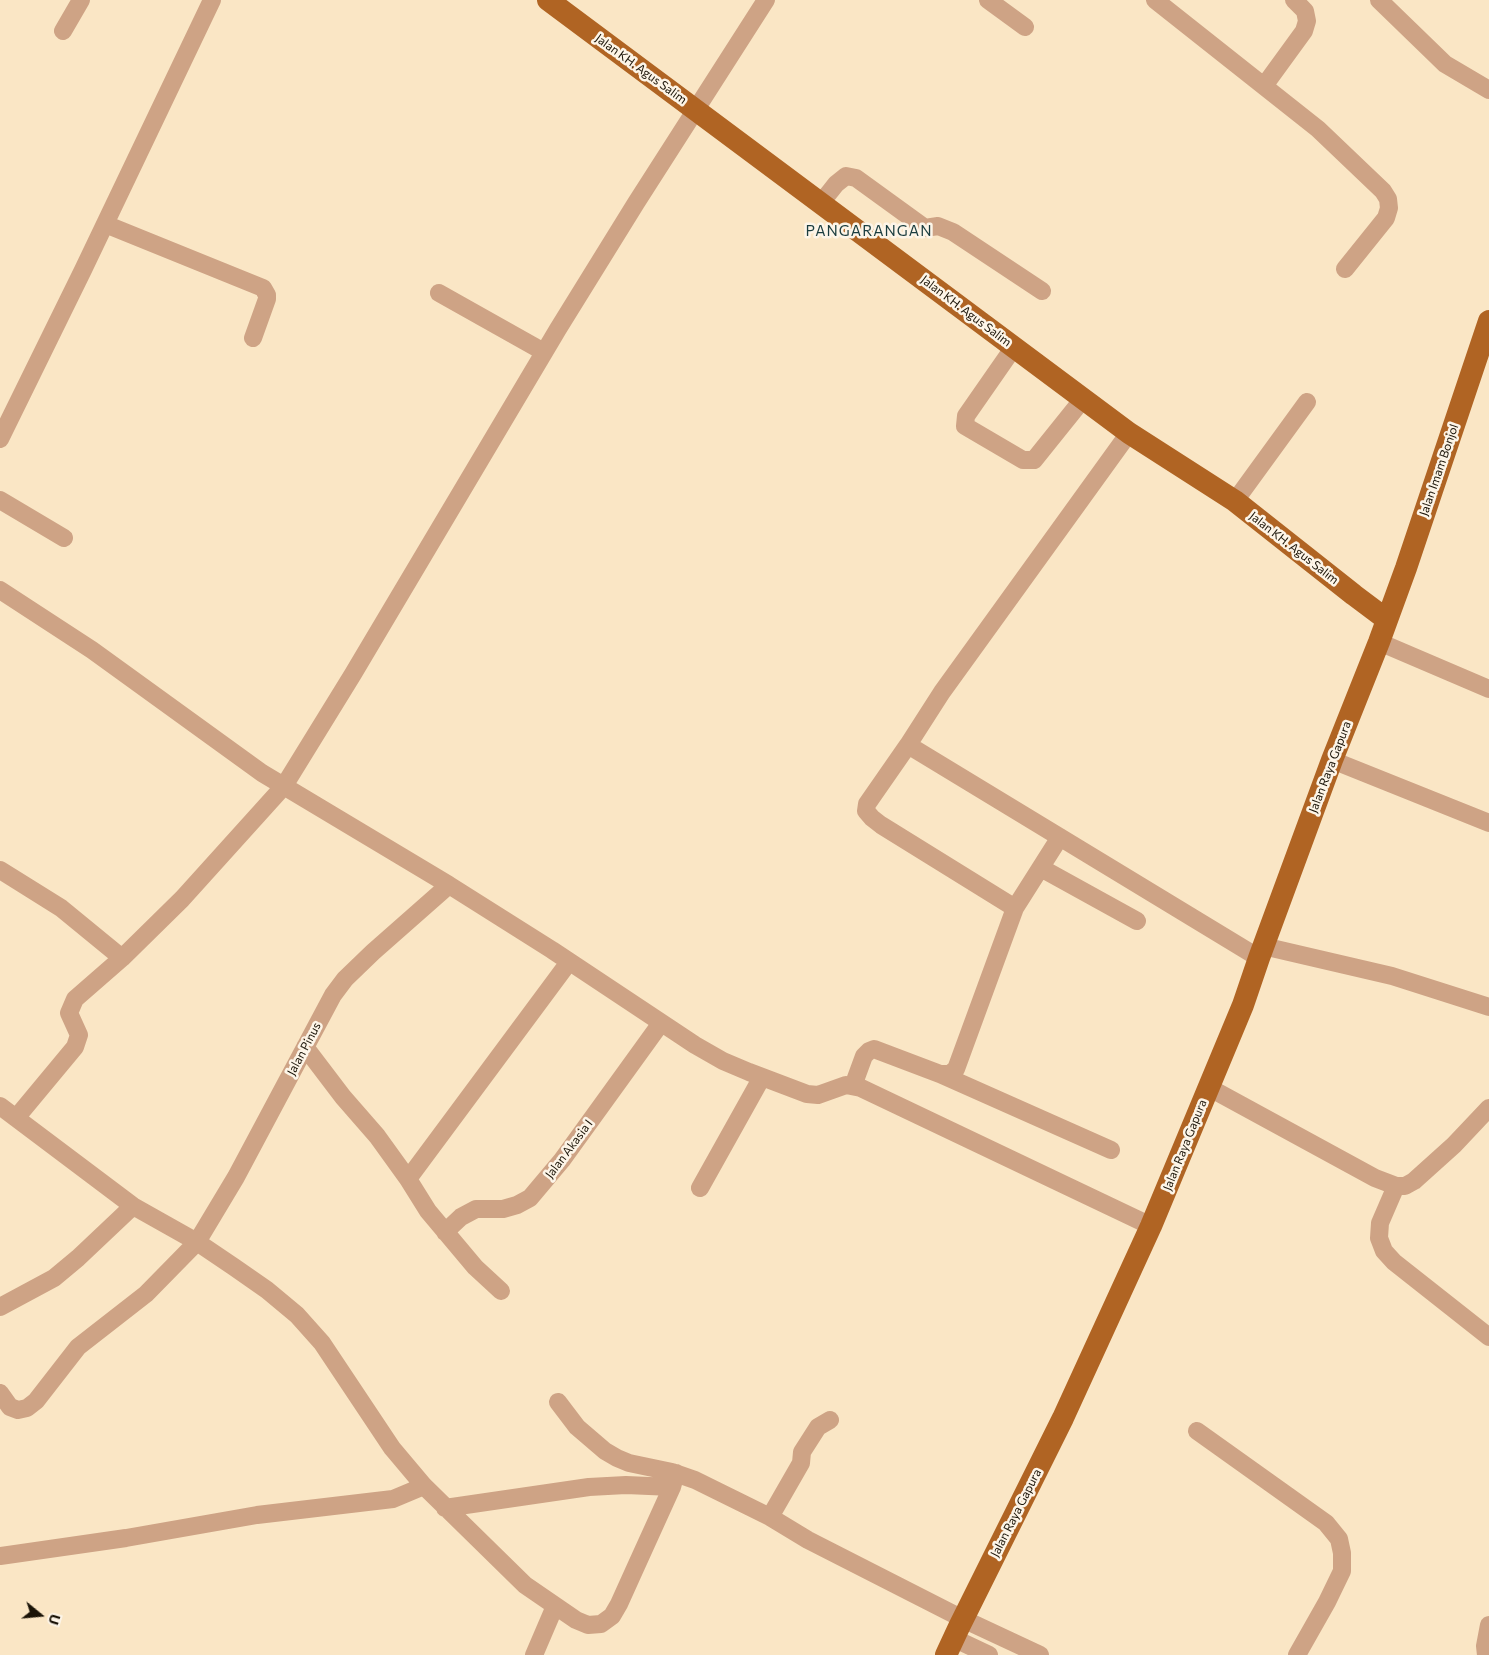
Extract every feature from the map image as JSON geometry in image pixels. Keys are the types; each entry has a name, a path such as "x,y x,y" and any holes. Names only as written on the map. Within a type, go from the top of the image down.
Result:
{"main road":[{"name":"Jalan KH. Agus Salim","path":"548,0 1129,433 1235,501 1386,619"},
{"name":"Jalan Imam Bonjol","path":"1386,619 1406,568 1489,322"},
{"name":"Jalan Raya Gapura","path":"954,1637 1063,1418 1151,1226 1243,1005 1332,760 1379,642 1386,619"}],"street":[{"path":"63,31 81,0"},
{"path":"0,439 212,0"},
{"path":"16,1118 79,1040 79,1035 69,1013 75,1000 122,958 182,899 284,786 544,352 636,203 766,0"},
{"path":"988,0 1025,27"},
{"path":"1155,0 1318,129 1383,191 1388,199 1389,208 1386,218 1345,269"},
{"path":"1264,86 1304,31 1307,21 1305,11 1294,0"},
{"path":"1379,0 1445,64 1489,90"},
{"path":"821,203 836,184 846,176 856,178 925,228 938,226 953,232 1042,291"},
{"path":"105,224 263,288 267,299 253,338"},
{"path":"439,293 544,352"},
{"path":"1014,347 966,416 966,426 1023,460 1034,460 1083,399"},
{"path":"1235,501 1307,402"},
{"path":"1015,908 881,825 866,811 867,804 948,684 1129,433"},
{"path":"0,500 64,538"},
{"path":"0,590 92,650 239,757 449,885 694,1045 762,1077 807,1094 818,1095 846,1085 861,1088 1151,1226"},
{"path":"1379,642 1489,689"},
{"path":"908,745 1060,837 1261,952 1392,976 1489,1007"},
{"path":"1332,760 1489,823"},
{"path":"940,1074 950,1074 956,1069 1015,908 1060,837"},
{"path":"1041,868 1137,920"},
{"path":"0,870 61,908 122,958"},
{"name":"Jalan Pinus","path":"0,1393 10,1407 18,1410 27,1408 36,1400 78,1347 146,1294 197,1242 236,1177 333,995 345,979 373,952 449,885"},
{"path":"408,1179 569,962"},
{"name":"Jalan Akasia I","path":"445,1232 461,1217 476,1209 503,1209 530,1198 562,1160 661,1022"},
{"path":"305,1048 376,1136 408,1179 428,1211 475,1267 501,1291"},
{"path":"853,1086 864,1056 874,1049 940,1074 1111,1150"},
{"path":"700,1188 762,1077"},
{"path":"1208,1087 1375,1178 1396,1186 1405,1186 1414,1182 1454,1145 1489,1108"},
{"path":"0,1106 133,1206 197,1242 267,1290 297,1315 322,1342 392,1448 436,1498 525,1585 576,1620 588,1625 601,1624 612,1616 674,1480"},
{"path":"1396,1186 1380,1223 1379,1238 1384,1251 1402,1268 1489,1337"},
{"path":"0,1307 54,1278 133,1206"},
{"path":"558,1402 577,1427 605,1451 629,1463 674,1480"},
{"path":"770,1517 800,1463 802,1452 818,1427 830,1420"},
{"path":"1197,1430 1326,1523 1339,1539 1342,1553 1342,1571 1297,1655"},
{"path":"0,1556 126,1538 257,1515 392,1499 436,1498 695,1480 770,1517 954,1637 989,1655"},
{"path":"534,1655 555,1606"},
{"path":"1486,1655 1485,1646 1489,1624"},
{"path":"954,1637 1040,1655"}],"district":[{"name":"PANGARANGAN","path":"869,231"}]}
